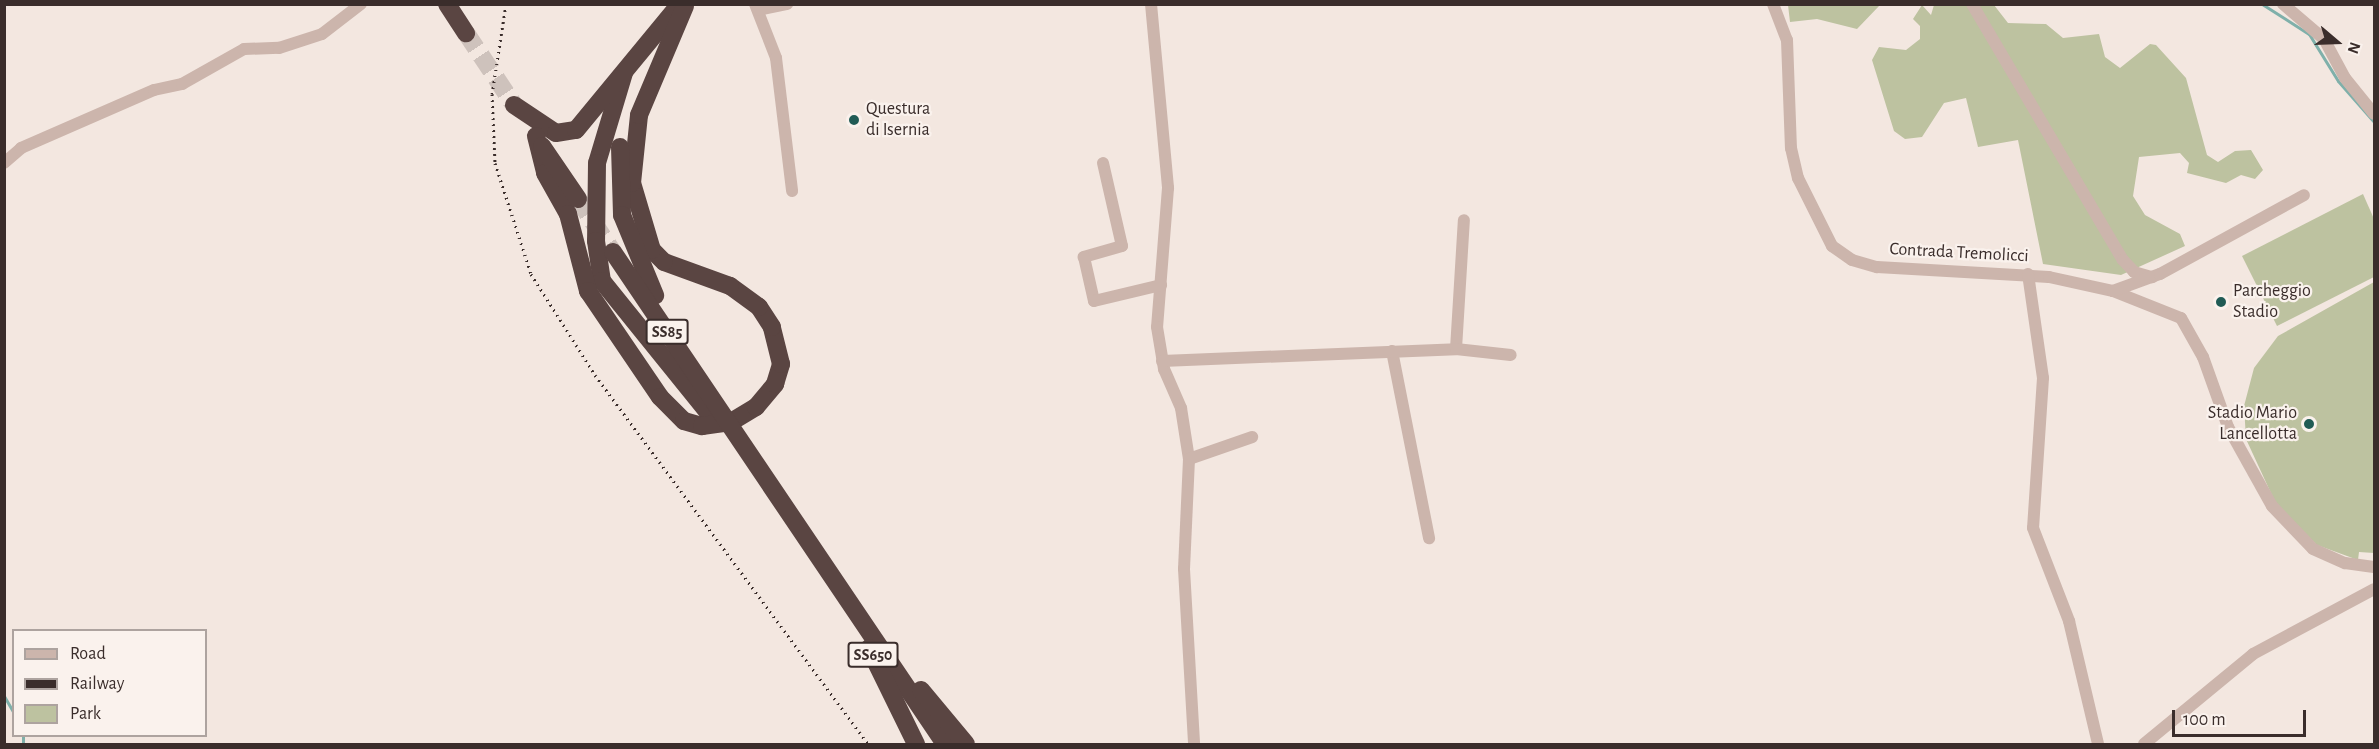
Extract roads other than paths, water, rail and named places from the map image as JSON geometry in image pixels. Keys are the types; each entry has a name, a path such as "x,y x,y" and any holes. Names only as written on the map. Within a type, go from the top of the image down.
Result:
{"highway":[{"path":"447,4 466,33"},
{"path":"578,199 514,105 546,128 566,133 586,122 624,73 684,5"},
{"path":"536,136 545,172 568,214 588,291 660,397 684,421 702,426 731,422 756,407 775,384 781,364 772,327 741,292 664,262 652,250 632,183 639,115 684,5"},
{"path":"684,5 654,47 636,86 623,130 619,186 622,215 646,280 707,375 721,411"},
{"path":"624,73 597,163 596,242 602,281 759,470 945,744"},
{"name":"SS85","path":"614,252 759,470"},
{"name":"SS650","path":"826,568 831,590 865,641 916,744"},
{"name":"SS650","path":"852,606 966,744"}],"street":[{"path":"4,162 21,148 154,90 182,84 244,49 279,48 322,34 361,4"},
{"path":"787,4 756,7 779,74 792,191"},
{"path":"1151,4 1168,188 1157,327 1162,361 1181,408 1189,459 1184,568 1194,744"},
{"name":"Contrada Tremolicci","path":"1773,4 1787,40 1790,128 1798,178 1832,246 1852,260 1877,267 2028,274 2113,291 2171,313 2191,328 2228,427 2286,524 2328,556 2374,567"},
{"path":"1972,4 2123,260 2131,278"},
{"path":"2283,4 2324,39 2345,78 2374,114"},
{"path":"1103,164 1122,246 1084,256 1094,301 1161,285"},
{"path":"2113,291 2131,278 2152,277 2304,195"},
{"path":"1456,349 1464,220"},
{"path":"2028,274 2043,378 2033,528 2069,621 2098,744"},
{"path":"1162,361 1456,349 1512,355"},
{"path":"1392,351 1429,538"},
{"path":"1189,459 1252,437"},
{"path":"2144,744 2253,654 2374,589"}],"waterway":[{"path":"2262,4 2309,34 2338,81 2374,122"},
{"path":"4,68 4,102"},
{"path":"4,696 12,710"},
{"path":"23,737 23,744"}],"tunnel":[{"path":"466,33 514,105"},
{"path":"578,199 613,252"}],"railway":[{"path":"506,4 492,94 495,163 531,274 595,375 868,744"}],"place":[{"name":"Questura di Isernia","path":"854,120"},
{"name":"Parcheggio Stadio","path":"2221,302"},
{"name":"Stadio Mario Lancellotta","path":"2309,424"}]}
